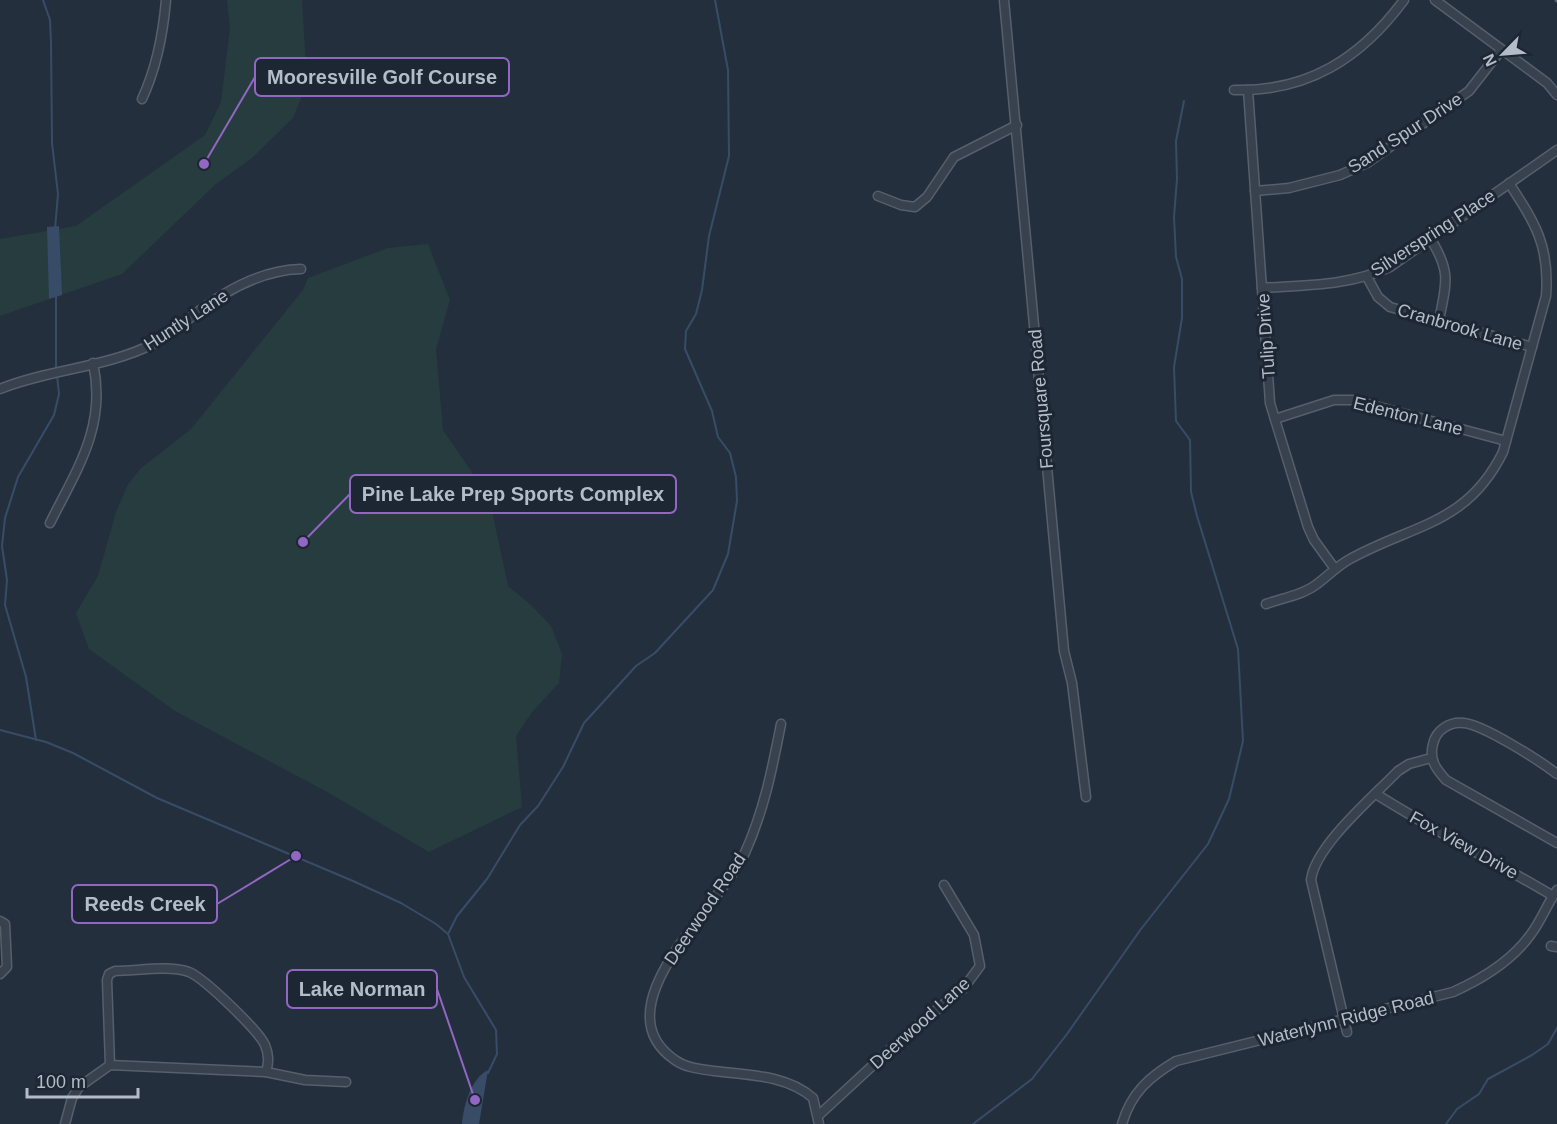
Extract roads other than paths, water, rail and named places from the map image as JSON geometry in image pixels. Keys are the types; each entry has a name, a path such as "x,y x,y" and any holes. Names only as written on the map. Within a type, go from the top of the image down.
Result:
{"street":[{"path":"142,99 151,80 163,34 166,0"},
{"name":"Foursquare Road","path":"1004,0 1064,651 1072,683 1086,797"},
{"path":"1234,90 1286,86 1323,74 1379,33 1404,0"},
{"path":"1435,0 1547,83 1557,95"},
{"name":"Sand Spur Drive","path":"1255,191 1289,188 1340,175 1366,163 1468,91 1501,50"},
{"name":"Tulip Drive","path":"1248,90 1270,403 1308,527 1314,540 1335,569"},
{"path":"878,196 901,205 915,207 927,197 954,157 1017,125"},
{"name":"Silverspring Place","path":"1262,288 1346,282 1367,277 1390,267 1557,150"},
{"path":"1266,604 1307,590 1349,559 1452,513 1488,478 1506,441 1546,296 1548,273 1542,238 1509,183"},
{"path":"1430,238 1446,268 1447,281 1439,321"},
{"name":"Huntly Lane","path":"0,389 29,378 135,352 156,343 218,297 278,271 301,269"},
{"name":"Cranbrook Lane","path":"1367,277 1378,297 1390,307 1532,347"},
{"path":"50,523 85,453 94,429 98,408 97,381 93,363"},
{"name":"Edenton Lane","path":"1275,419 1334,400 1353,400 1506,441"},
{"path":"1557,774 1473,724 1462,722 1441,730 1434,737 1431,758 1446,780 1557,843"},
{"name":"Deerwood Road","path":"781,724 765,803 742,857 671,956 651,996 650,1019 658,1044 675,1061 694,1068 791,1083 813,1098 819,1120"},
{"path":"1347,1032 1311,880 1313,868 1325,848 1398,771 1408,764 1431,758"},
{"name":"Fox View Drive","path":"1376,794 1424,824 1555,893"},
{"name":"Deerwood Lane","path":"819,1120 910,1031 963,989 980,966 974,934 944,885"},
{"name":"Waterlynn Ridge Road","path":"1122,1124 1138,1089 1153,1075 1176,1060 1453,992 1476,981 1515,953 1532,934 1555,893"},
{"path":"0,921 5,924 8,938 8,967 0,974"},
{"path":"110,1065 107,980 110,974 115,971 176,969 200,978 255,1030 267,1053 269,1061 266,1072"},
{"path":"65,1124 72,1098 79,1087 110,1065 266,1072 305,1080 346,1082"}],"water":[{"path":"59,226 62,295 49,299 47,227"},
{"path":"488,1070 479,1124 462,1124 466,1102 473,1086 477,1079"}],"waterway":[{"path":"43,0 50,20 52,143 58,194 55,229"},
{"path":"448,934 457,916 487,879 520,825 538,806 563,767 584,723 636,666 655,653 713,590 728,554 737,501 736,477 730,453 718,437 712,411 685,349 686,331 696,314 702,290 709,236 729,156 728,70 715,0"},
{"path":"973,1124 1032,1079 1067,1034 1141,929 1208,844 1229,799 1243,741 1238,649 1191,492 1190,440 1176,421 1174,367 1182,318 1182,279 1176,257 1174,217 1177,179 1176,141 1184,101"},
{"path":"56,294 56,369"},
{"path":"36,740 26,677 5,605 7,580 2,546 5,518 18,477 54,415 59,394 57,375"},
{"path":"0,730 46,742 73,753 157,798 353,881 401,903 436,924 448,934 464,977 496,1030 497,1054 488,1073"},
{"path":"1446,1124 1457,1109 1479,1094 1488,1079 1548,1044 1557,1028"}],"place":[{"name":"Mooresville Golf Course","path":"204,164"},
{"name":"Pine Lake Prep Sports Complex","path":"303,542"},
{"name":"Reeds Creek","path":"296,856"},
{"name":"Lake Norman","path":"475,1100"}]}
